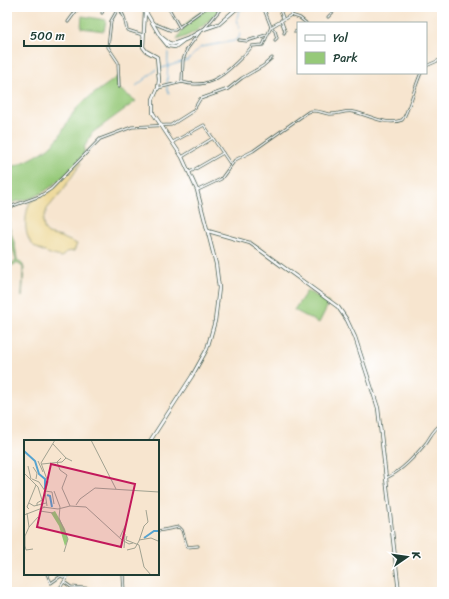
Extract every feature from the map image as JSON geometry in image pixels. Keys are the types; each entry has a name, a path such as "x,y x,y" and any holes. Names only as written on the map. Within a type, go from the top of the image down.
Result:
{"street":[{"path":"68,22 79,7"},
{"path":"102,13 104,7"},
{"path":"119,7 124,17 127,30 144,36"},
{"path":"119,7 111,21 108,47 118,62 119,88"},
{"path":"143,7 160,36 171,44 187,39 219,24 236,9 242,7"},
{"path":"168,7 180,28"},
{"path":"152,22 170,30 180,28 206,7"},
{"path":"204,30 222,7"},
{"path":"283,18 280,7 308,10 323,7"},
{"path":"328,17 334,10 330,7"},
{"path":"263,8 271,27 275,31 277,38 275,40"},
{"path":"291,15 293,8"},
{"path":"145,11 144,48 157,57 159,70 158,88 152,106 153,113 174,142 190,172 197,190 219,276 218,305 212,336 192,376 151,440"},
{"path":"158,88 182,82 196,85 216,79 227,72 252,46 263,45 266,35 271,27 283,18 291,15 300,18 305,22"},
{"path":"280,20 284,26 284,33"},
{"path":"182,82 183,60 187,49 199,33"},
{"path":"239,40 247,41 266,35"},
{"path":"7,208 40,196 51,189 100,139 132,127 171,125 193,111 200,99 228,89 242,78 263,66 272,58"},
{"path":"427,66 442,59"},
{"path":"197,190 221,179 235,160 253,151 311,111 334,114 348,111 393,122 402,120 406,115 412,92 421,74"},
{"path":"174,142 204,125 231,166"},
{"path":"182,156 213,138"},
{"path":"190,172 223,153"},
{"path":"208,231 250,243 338,307 344,313 355,337 378,408 398,592"},
{"path":"386,478 403,467 426,443 438,426 442,424"},
{"path":"159,531 179,527 182,530 188,548 198,546"},
{"path":"47,575 50,583 59,576 66,578"},
{"path":"55,592 68,575"},
{"path":"124,575 124,591"},
{"path":"64,582 71,586 132,592"},
{"path":"20,592 34,592"}],"green space":[{"path":"218,8 219,10 210,20 200,28 177,40 188,22 198,14"},
{"path":"82,16 106,20 104,31 81,28"},
{"path":"118,76 118,88 136,101 92,133 84,148 84,155 55,184 34,197 7,205 7,169 28,160 54,143 77,108"},
{"path":"10,212 9,226 15,245 17,259 23,265 24,269 22,297 23,267 17,263 11,266 7,264 16,261 7,226 8,213"},
{"path":"307,291 329,303 319,323 294,310"}],"sand":[{"path":"79,162 81,163 63,190 47,209 43,221 44,228 48,234 61,237 77,244 74,251 66,252 62,257 50,254 33,246 28,239 27,234 27,212 30,202 51,191"}],"waterway":[{"path":"159,69 188,60 201,47 234,41 239,38 240,33 237,18 239,11 242,9 256,7"},
{"path":"168,52 167,89 169,93"},
{"path":"136,86 156,70"}]}
